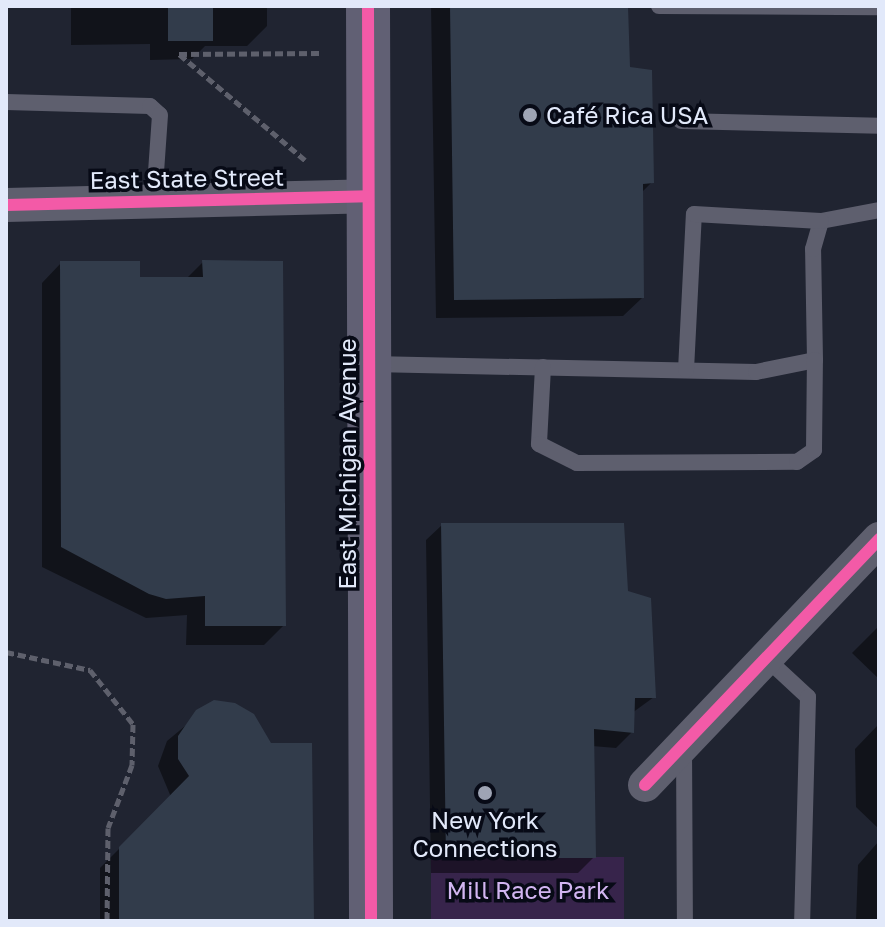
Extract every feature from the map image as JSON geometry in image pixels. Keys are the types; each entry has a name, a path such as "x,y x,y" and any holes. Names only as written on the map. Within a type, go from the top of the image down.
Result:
{"street":[{"name":"East Michigan Avenue","path":"368,6 371,921"},
{"name":"East State Street","path":"6,205 368,196"},
{"path":"645,785 879,539"}],"lane":[{"path":"659,6 879,7"},
{"path":"6,102 150,106 160,115 154,201"},
{"path":"681,121 879,126"},
{"path":"686,370 694,214 821,221 879,210"},
{"path":"543,367 539,444 577,463 797,462 814,450 813,249 821,221"},
{"path":"369,364 756,372 815,360"},
{"path":"767,659 808,697 802,921"},
{"path":"684,745 685,921"}],"path":[{"path":"309,164 179,54 320,53"},
{"path":"6,652 90,670 133,724 132,765 108,828 107,921"}],"green space":[{"name":"Mill Race Park","path":"431,857 624,857 624,921 431,921"}],"building":[{"path":"168,6 213,6 213,41 168,41"},
{"path":"450,6 628,6 630,67 652,70 654,183 643,184 644,298 454,300"},
{"path":"202,260 283,261 286,626 205,626 205,596 166,599 149,594 61,547 60,261 140,261 140,277 203,277"},
{"path":"441,523 624,523 628,591 651,598 656,698 635,698 634,733 594,729 596,858 446,858"},
{"path":"214,700 235,703 254,714 271,743 312,743 314,921 119,921 119,847 189,776 178,759 178,736 196,710"}],"cycle path":[{"path":"368,6 371,921"},
{"path":"6,205 368,196"},
{"path":"645,785 879,539"}],"place":[{"name":"Café Rica USA","path":"530,115"},
{"name":"New York Connections","path":"485,793"}]}
